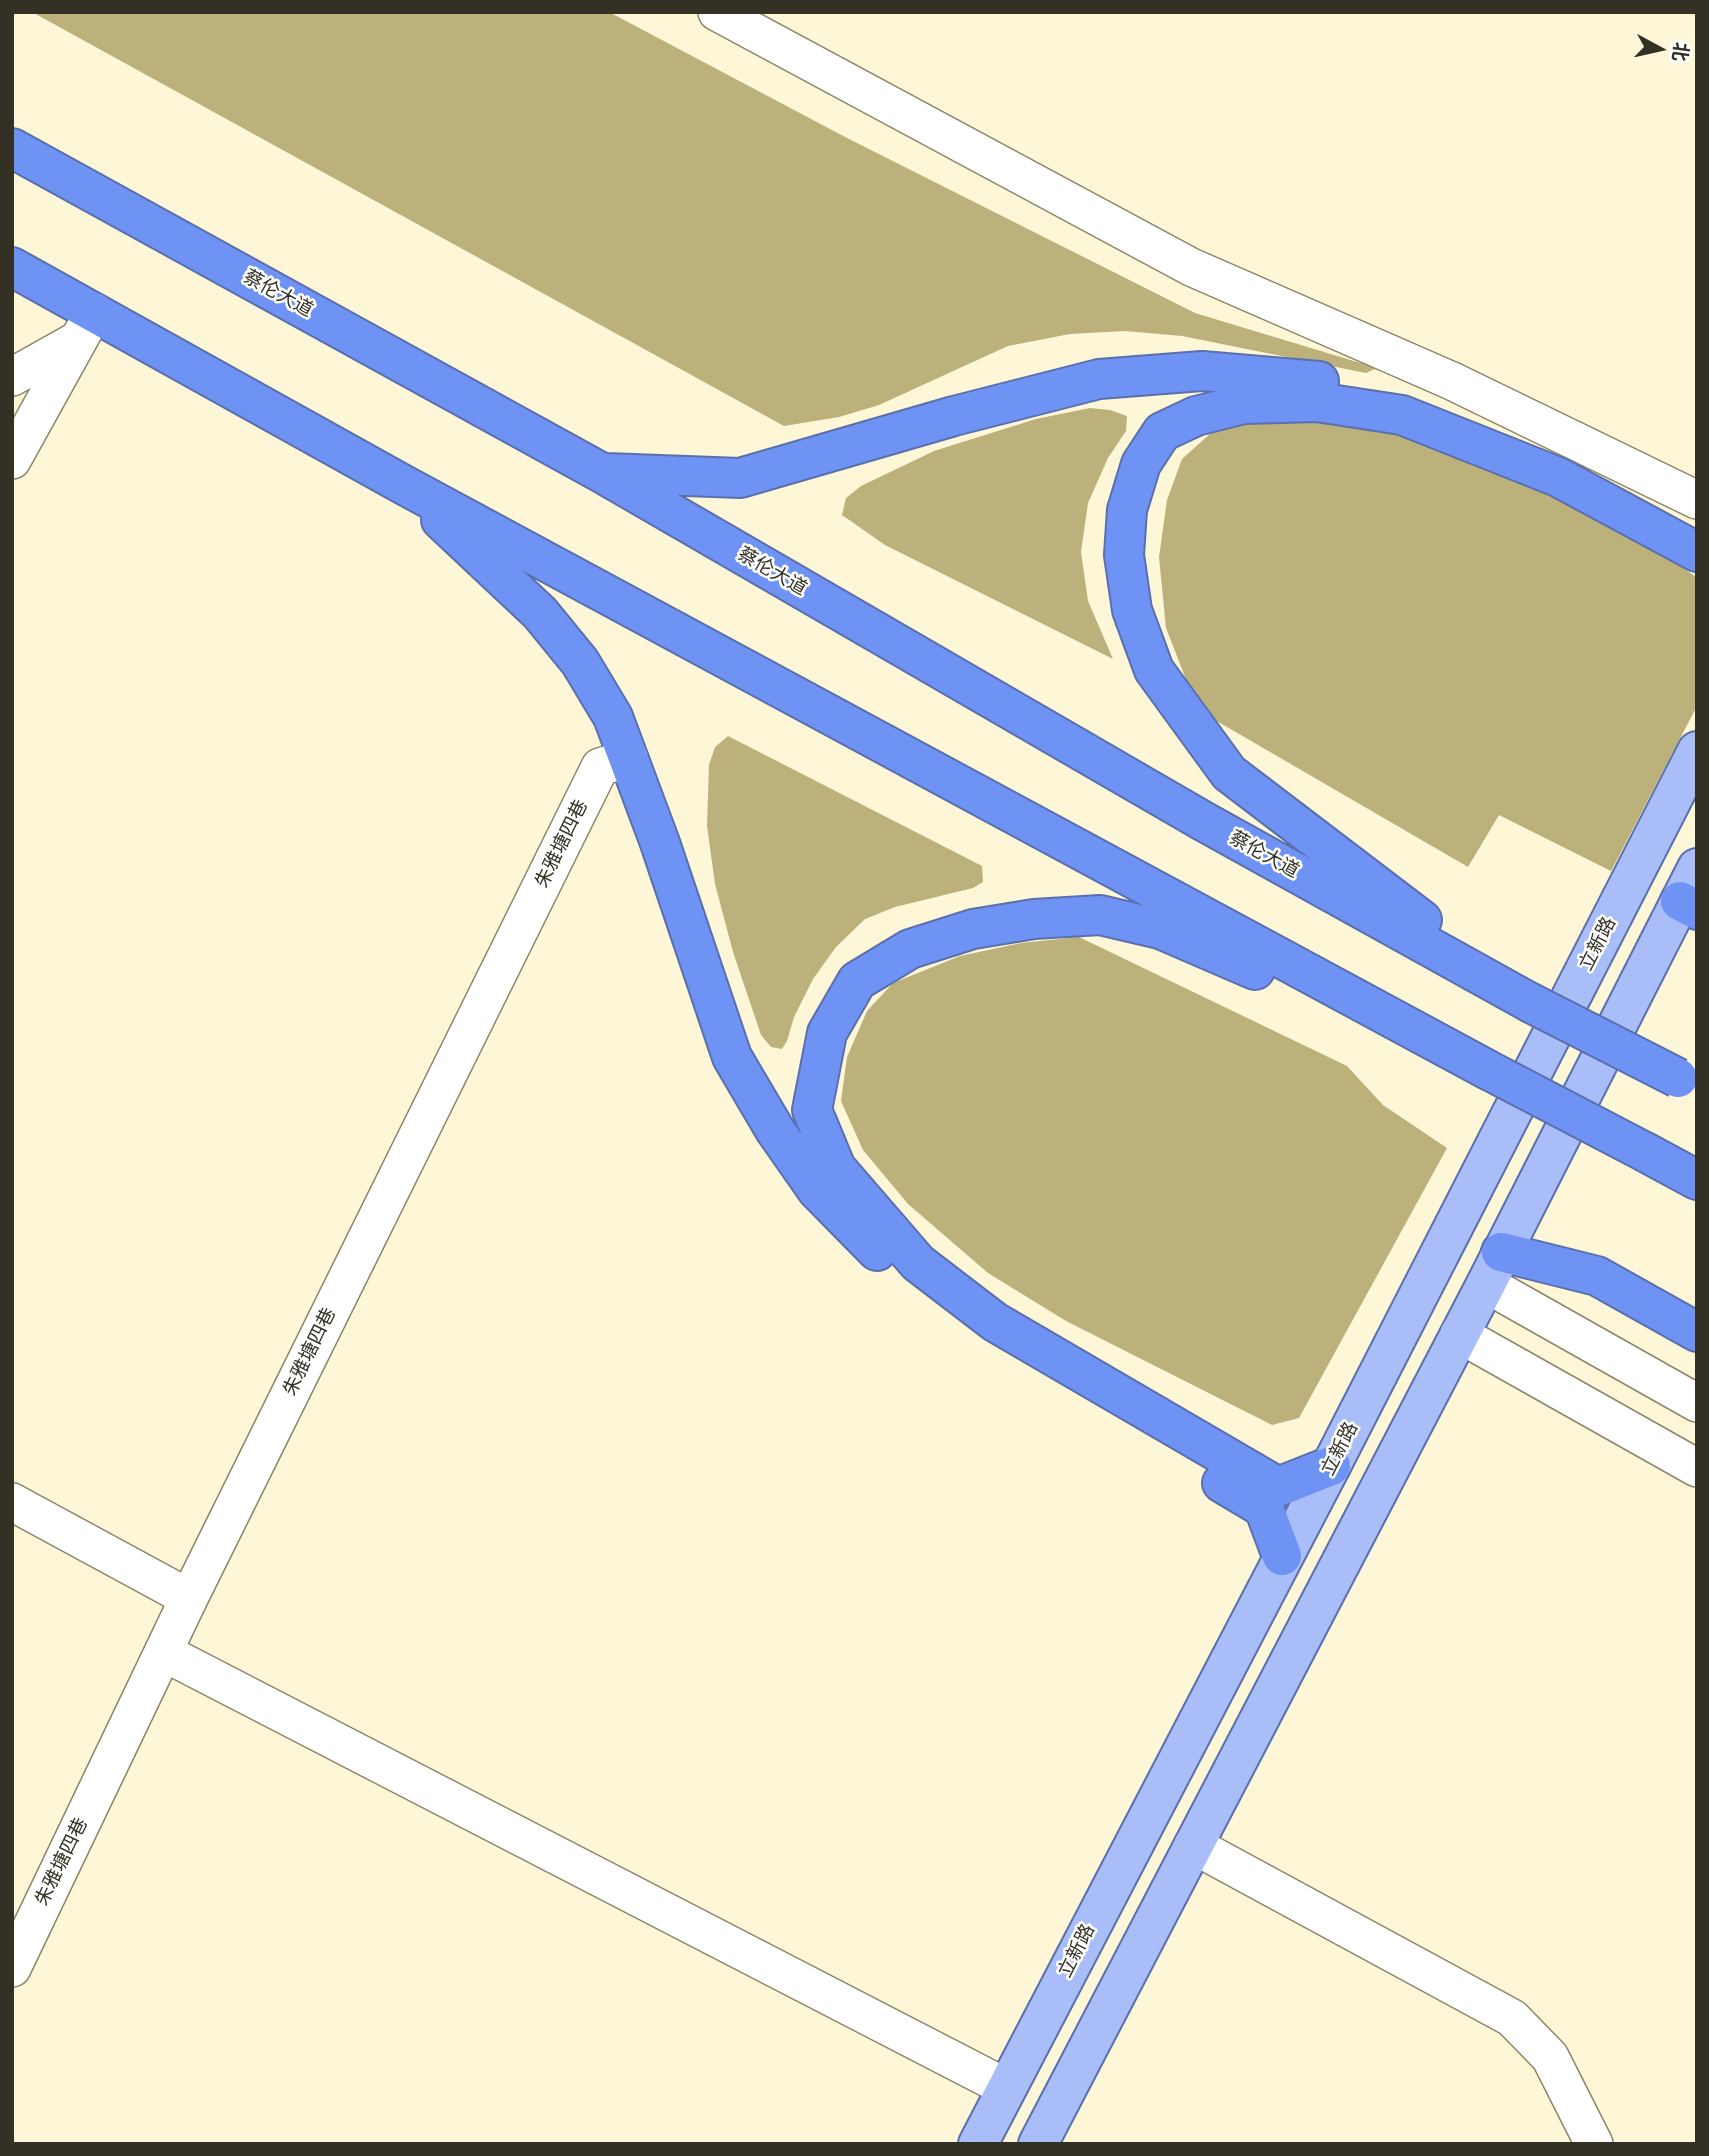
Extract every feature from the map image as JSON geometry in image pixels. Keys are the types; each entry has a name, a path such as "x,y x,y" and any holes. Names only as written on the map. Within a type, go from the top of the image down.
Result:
{"highway":[{"name":"蔡伦大道","path":"12,148 602,473 1203,821 1529,1002"},
{"path":"12,267 86,326 404,485 1697,1180"},
{"path":"602,473 740,478 954,416 1099,379 1202,371 1320,381 1418,406 1573,467 1697,531"},
{"path":"1688,1083 1529,1002 1229,773 1154,670 1132,610 1124,555 1127,510 1141,464 1161,432 1196,416 1244,404 1317,402 1402,415 1558,477 1697,552"},
{"path":"404,485 540,613 580,662 613,717 660,843 732,1057 775,1130 817,1190 869,1244 938,1304 1030,1368 1265,1508 1282,1556"},
{"path":"1331,1466 1278,1487 995,1322 918,1263 836,1168 812,1110 827,1033 857,981 910,949 973,929 1034,919 1100,915 1160,929 1489,1070"},
{"path":"1494,1268 1597,1276 1697,1332"}],"main road":[{"name":"立新路","path":"978,2144 1331,1466 1697,751"},
{"path":"1038,2144 1691,893"}],"street":[{"path":"717,12 1191,267 1452,381 1697,500"},
{"path":"12,377 86,326"},
{"path":"12,460 86,326"},
{"name":"朱雅塘四巷","path":"12,1968 189,1598 600,767 629,758"},
{"path":"1494,1268 1697,1403"},
{"path":"1459,1334 1697,1468"},
{"path":"12,1502 189,1598"},
{"path":"163,1652 1007,2088"},
{"path":"1193,1845 1512,2018 1550,2057 1594,2144"}],"shaded area":[{"path":"32,12 609,12 847,138 1195,313 1377,368 1366,373 1182,336 1125,331 1070,334 1008,346 879,405 839,417 784,426"},
{"path":"1090,408 1110,410 1127,416 1126,431 1108,458 1088,503 1081,552 1088,601 1113,659 885,545 842,515 846,498 861,486 934,451 1036,419"},
{"path":"1296,419 1373,427 1422,438 1642,536 1697,578 1697,706 1611,871 1499,815 1468,867 1215,720 1187,682 1166,628 1159,557 1167,500 1182,459 1212,432 1245,421"},
{"path":"728,736 982,866 983,882 973,888 895,907 865,919 836,947 813,979 782,1049 771,1047 761,1035 733,952 715,884 707,826 709,765 715,747"},
{"path":"1079,937 1347,1066 1383,1105 1447,1148 1299,1418 1272,1425 1066,1321 988,1273 908,1204 863,1150 841,1101 847,1057 867,1011 893,983 960,956 1021,943"}]}
